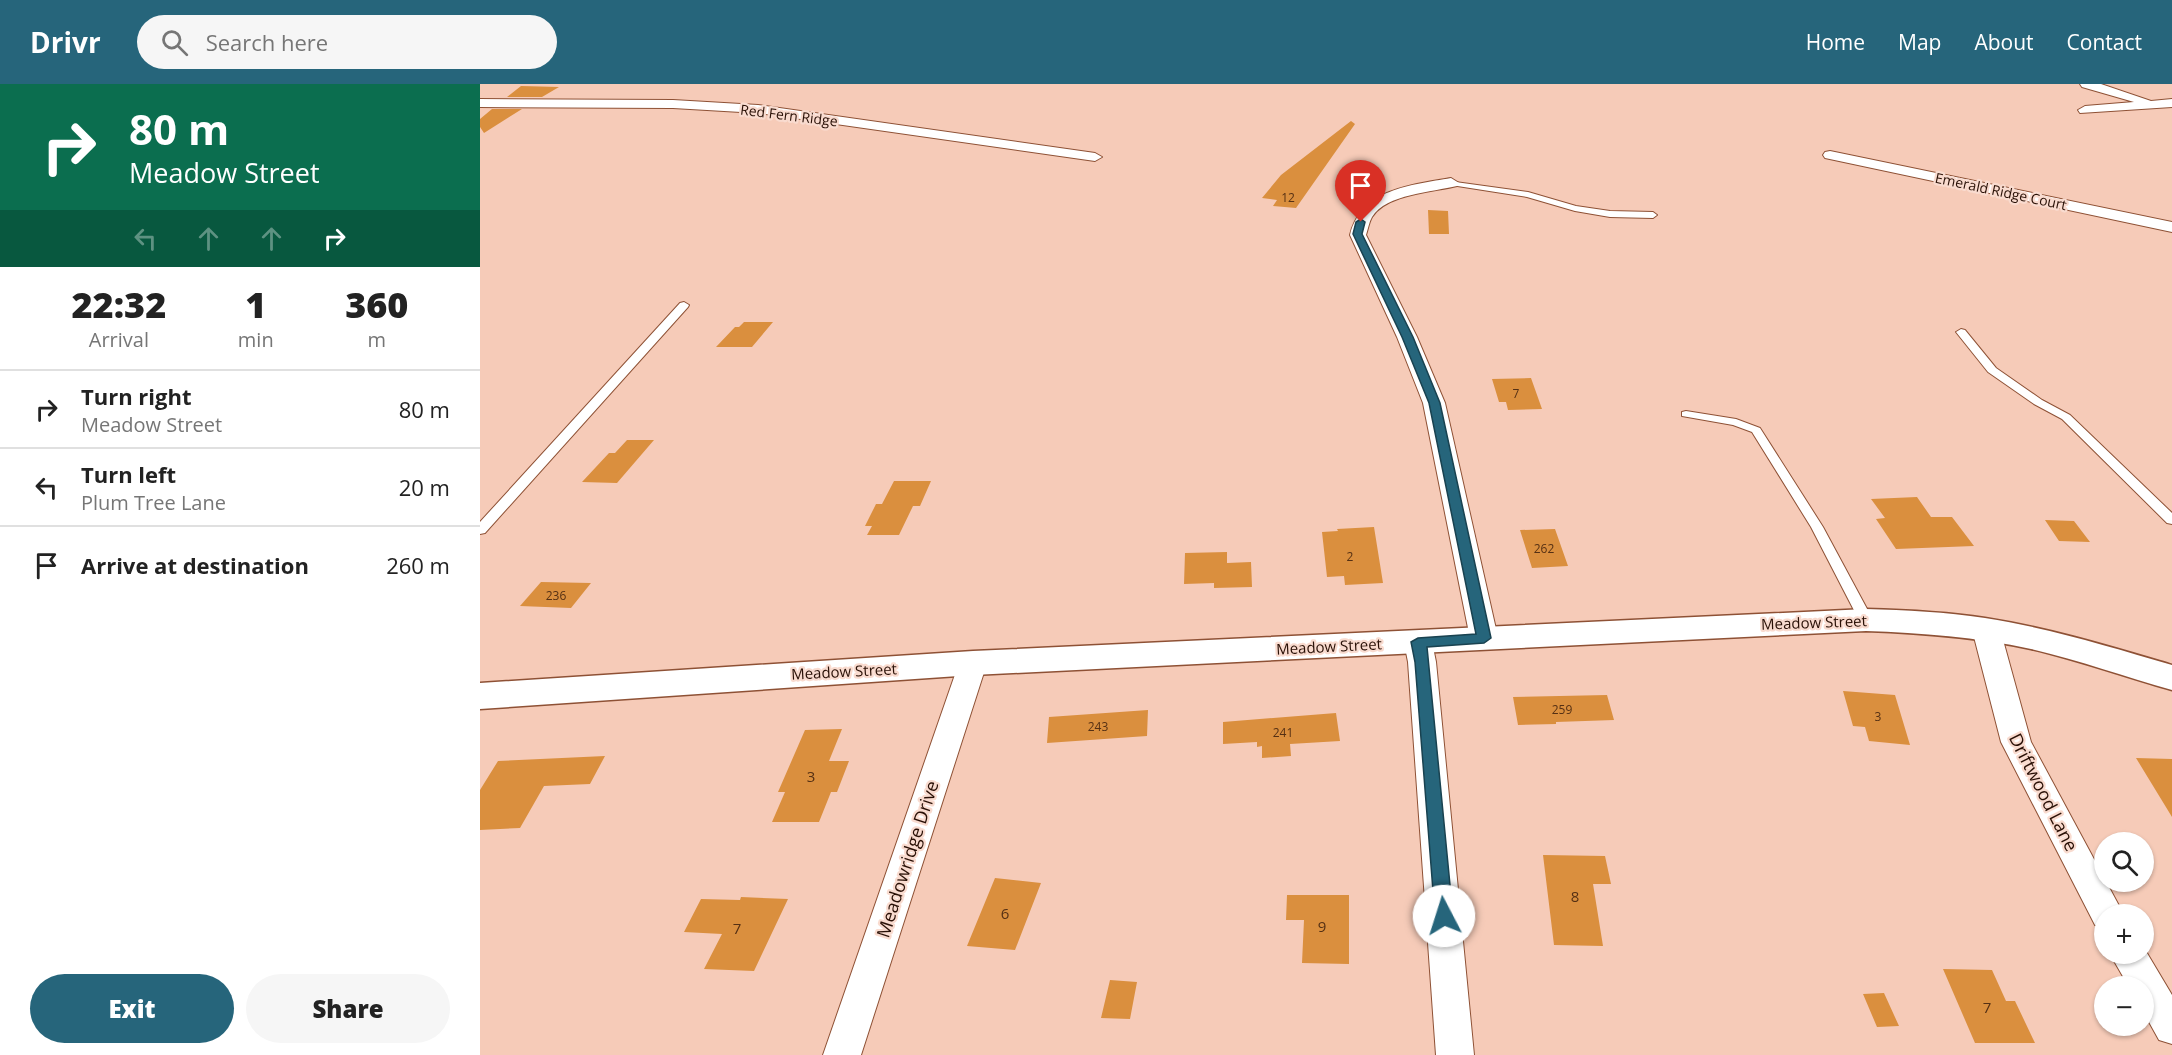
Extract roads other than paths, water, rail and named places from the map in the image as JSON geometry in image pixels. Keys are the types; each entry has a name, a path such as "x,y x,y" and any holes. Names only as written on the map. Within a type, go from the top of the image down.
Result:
{"street":[{"path":"2087,84 2157,105"},
{"name":"Red Fern Ridge","path":"480,103 673,104 758,109 1095,157"},
{"path":"2085,110 2172,103"},
{"name":"Emerald Ridge Court","path":"1830,154 2172,227"},
{"path":"1451,183 1413,189 1369,209 1361,222 1358,234 1407,337 1434,403 1484,638"},
{"name":"Meadow Street","path":"480,696 973,663 1866,620 1910,621 1986,629 2075,648 2172,678"},
{"name":"Driftwood Lane","path":"1986,629 2016,742 2101,904"},
{"path":"1418,642 1422,662 1455,1055"},
{"name":"Meadowridge Drive","path":"842,1055 973,663"},
{"path":"2134,964 2172,1028"}],"lane":[{"path":"1451,183 1528,195 1575,208 1610,214 1653,215"},
{"path":"480,530 684,305"},
{"path":"1961,332 1992,370 2038,402 2066,417 2172,520"},
{"path":"1686,414 1736,422 1756,430 1817,527 1866,620"}]}
